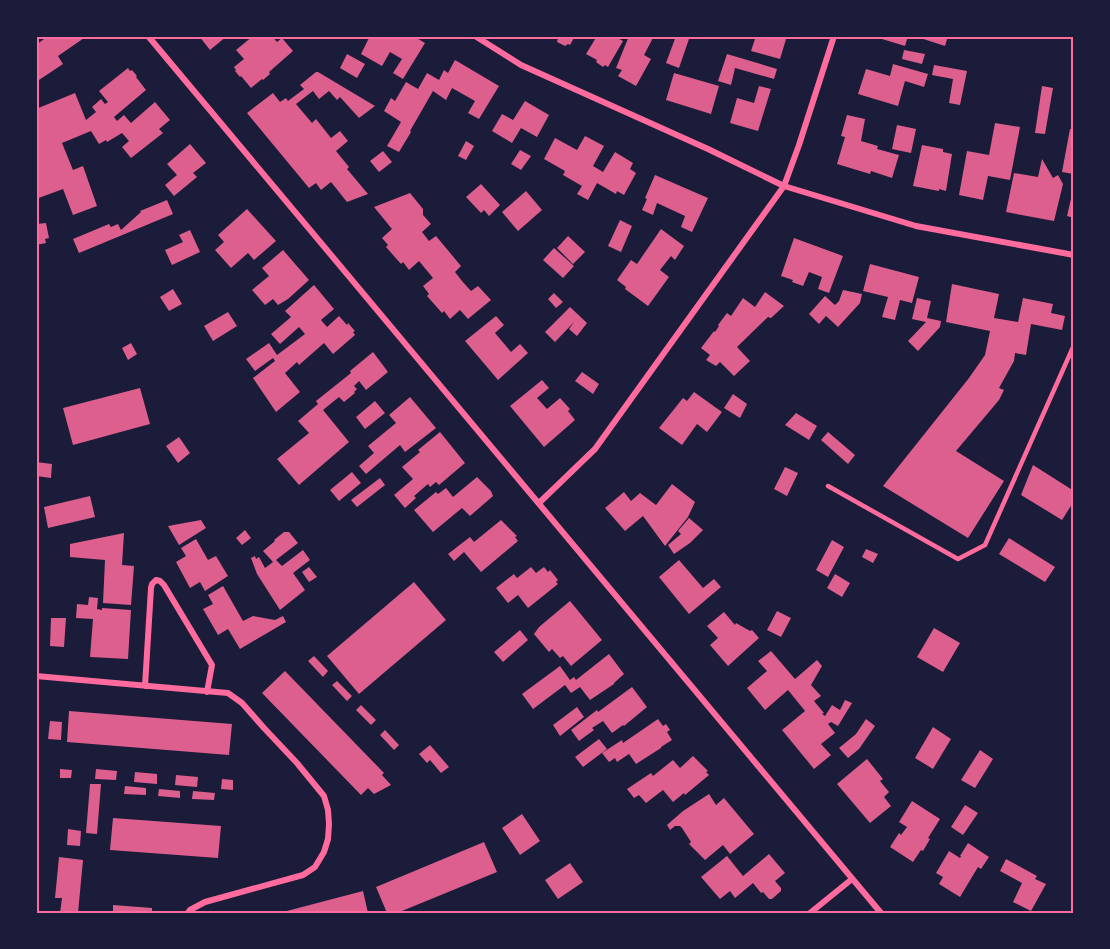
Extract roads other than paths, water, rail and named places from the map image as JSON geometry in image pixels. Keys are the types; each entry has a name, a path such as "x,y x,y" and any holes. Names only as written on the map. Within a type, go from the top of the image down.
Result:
{"street":[{"path":"148,36 881,913"},
{"path":"475,36 520,65 784,186 916,226 1074,255"},
{"path":"539,502 595,449 784,186 834,36"},
{"path":"145,686 151,588 156,580 164,585 212,665 207,692"},
{"path":"36,676 228,693 242,703 324,796 328,810 328,831 324,852 315,867 303,875 205,902 188,913"},
{"path":"810,913 852,879"}],"lane":[{"path":"828,486 958,559 985,545 1074,345"}]}
